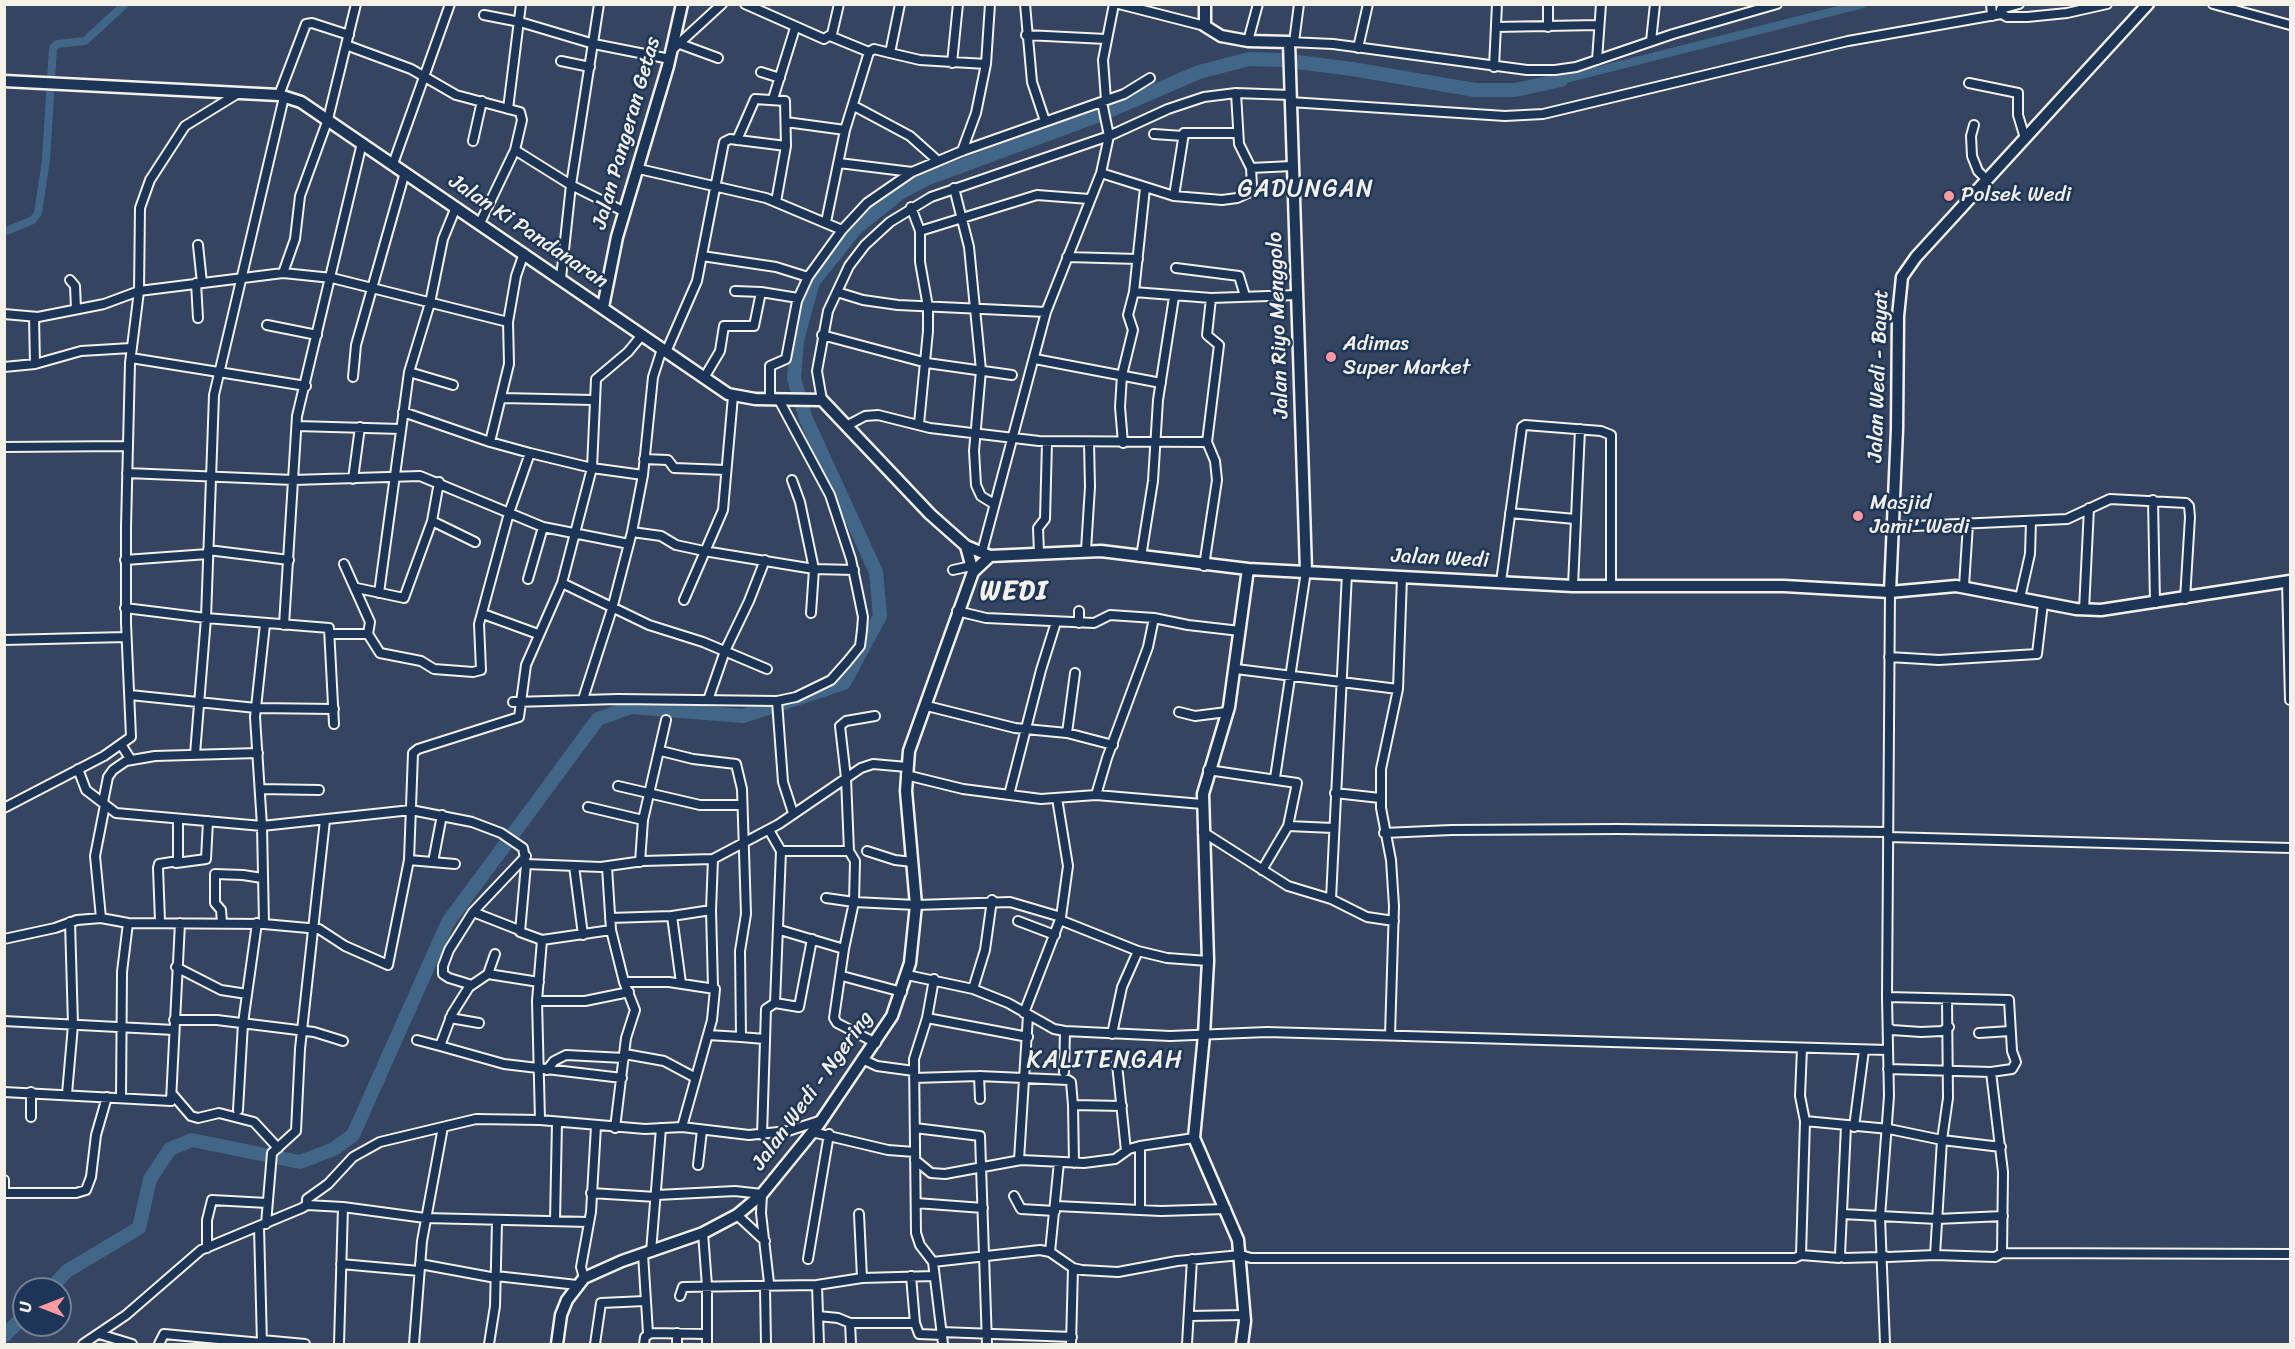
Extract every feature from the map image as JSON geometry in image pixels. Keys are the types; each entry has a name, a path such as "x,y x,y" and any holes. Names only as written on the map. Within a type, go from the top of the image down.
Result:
{"main road":[{"name":"Jalan Pangeran Getas","path":"603,307 616,237 674,51 682,4"},
{"path":"1205,4 1205,26 1221,36 1248,41 1291,43"},
{"name":"Jalan Wedi - Bayat","path":"1890,592 1899,287 1907,267 2148,4"},
{"name":"Jalan Riyo Menggolo","path":"1291,43 1289,75 1306,571"},
{"name":"Jalan Ki Pandanaran","path":"4,81 281,96 301,102 733,396 777,400 820,400"},
{"path":"820,400 848,425 930,514 966,546 986,554 972,569"},
{"path":"966,546 972,569"},
{"name":"Jalan Wedi","path":"986,554 1086,550 1204,566 1573,586 1784,586 1890,592 1964,586 2084,610 2185,599 2289,581"},
{"name":"Jalan Wedi - Ngering","path":"581,1281 602,1268 703,1233 737,1215 762,1194 817,1126 862,1059 876,1043 902,992 908,975 916,904 906,771 909,752 972,569"},
{"path":"1242,1344 1245,1328 1241,1255 1235,1230 1201,1159 1194,1138 1204,1035 1208,961 1202,804 1208,770 1227,712 1236,669 1248,569"},
{"path":"556,1344 561,1315 581,1281"}],"street":[{"path":"283,273 297,230 300,196 328,119 356,4"},
{"path":"393,164 450,4"},
{"path":"508,109 521,4"},
{"path":"561,278 572,185 599,4"},
{"path":"674,51 722,4"},
{"path":"745,4 820,39 830,36 869,52"},
{"path":"830,36 839,4"},
{"path":"890,53 900,4"},
{"path":"952,63 958,4"},
{"path":"962,151 976,113 986,64 990,4"},
{"path":"1025,4 1032,82 1045,121"},
{"path":"986,554 994,504 1046,312 1101,173 1108,132 1102,67 1114,4"},
{"path":"1119,4 1205,26"},
{"path":"1248,41 1258,4"},
{"path":"1299,4 1291,43 1358,48 1494,67 1554,70 1576,67 1651,41 1777,4"},
{"path":"1358,48 1368,4"},
{"path":"1494,67 1497,4"},
{"path":"1548,4 1548,27"},
{"path":"1597,60 1601,4"},
{"path":"1651,41 1656,4"},
{"path":"2001,14 2001,9 2019,4"},
{"path":"820,400 818,371 822,335 828,311 849,266 865,245 911,207 954,188 1189,101 1236,93 1504,116 1543,114 1791,53 1992,15 2001,14 2007,17 2051,15 2107,4"},
{"path":"2213,4 2290,25"},
{"path":"1992,5 1992,15"},
{"path":"484,15 520,22 594,44 674,51 718,58"},
{"path":"195,754 206,618 214,395 218,373 281,96 306,24 312,23 348,35"},
{"path":"1496,27 1598,25"},
{"path":"773,99 795,28"},
{"path":"1026,35 1106,39"},
{"path":"346,45 411,69 448,93 482,101 522,115 514,150 480,223"},
{"path":"826,222 845,130 869,52 874,49 921,60 986,64"},
{"path":"561,61 590,67"},
{"path":"761,72 780,78"},
{"path":"519,702 583,699 708,700 778,705 831,680 860,645 863,617 854,570 830,495 777,400 770,366 786,358 798,298 808,277 842,230 867,203 912,172 962,151 1104,102 1124,94 1150,78"},
{"path":"1969,83 2018,93 2018,115 2025,138"},
{"path":"1101,173 1174,196 1222,200 1242,196 1251,190 1251,168 1239,144 1236,93"},
{"path":"4,808 130,740 132,732 126,637 125,560 131,348 139,291 140,208 150,180 171,144 187,123 237,94"},
{"path":"737,140 754,100 758,98 785,102 786,146 776,202"},
{"path":"473,141 482,101"},
{"path":"854,106 910,136 938,161"},
{"path":"786,122 810,126 824,125 845,130"},
{"path":"1974,125 1971,136 1972,156 1978,171 1987,180"},
{"path":"1174,196 1184,132 1238,133"},
{"path":"1154,134 1183,136"},
{"path":"583,699 612,609 632,532 643,475 653,376 697,281 723,144 728,139 786,146"},
{"path":"284,625 297,426 362,143"},
{"path":"514,150 572,185 625,212"},
{"path":"839,164 912,172"},
{"path":"1251,168 1292,166"},
{"path":"639,169 714,184 776,202 842,230"},
{"path":"352,376 356,345 405,172"},
{"path":"954,188 963,216 976,309 981,370 975,434 976,489 994,504"},
{"path":"1124,443 1120,407 1122,375 1133,330 1128,315 1134,292 1145,188"},
{"path":"920,231 1037,195 1089,199"},
{"path":"379,593 409,372 430,303 443,239 456,207"},
{"path":"911,207 920,231 920,262 928,307 927,363 919,424"},
{"path":"198,245 198,318"},
{"path":"490,442 511,352 508,322 516,276 524,253"},
{"path":"702,256 776,267 808,277"},
{"path":"1067,257 1138,259"},
{"path":"1176,268 1239,276 1245,296"},
{"path":"4,314 34,317 104,304 139,291 283,273 332,278 508,322"},
{"path":"70,280 75,286 76,309"},
{"path":"735,291 761,292 798,298"},
{"path":"704,378 720,351 724,326 754,326 761,292"},
{"path":"837,292 878,303 1046,312"},
{"path":"1134,292 1174,297 1211,298 1297,295"},
{"path":"1141,557 1157,443 1161,383 1174,297"},
{"path":"1204,566 1217,480 1215,461 1207,442 1219,345 1207,335 1211,298"},
{"path":"34,317 35,364"},
{"path":"267,325 318,335"},
{"path":"4,946 5,939 55,928 70,922 101,918 128,923 222,922 312,928 326,932 345,946 381,964 390,964 409,860 412,758 415,750 519,717 523,676 538,633 562,583 573,533 592,468 593,400 597,378 628,352 642,335"},
{"path":"822,335 927,363 1012,375"},
{"path":"4,367 35,364 81,351 131,348"},
{"path":"131,358 306,386"},
{"path":"1035,359 1161,383"},
{"path":"409,372 453,385"},
{"path":"684,600 723,510 733,396"},
{"path":"502,398 593,400"},
{"path":"403,412 490,442 531,453 592,468 643,475"},
{"path":"848,425 873,415 975,434 1047,441 1207,442"},
{"path":"297,426 402,429"},
{"path":"1501,582 1523,426 1605,432 1612,438 1611,587"},
{"path":"353,479 360,427"},
{"path":"1573,586 1580,429"},
{"path":"1039,553 1038,528 1045,519 1047,441"},
{"path":"1086,550 1090,487 1089,442"},
{"path":"4,447 128,446"},
{"path":"344,564 357,588 370,622 368,634 380,653 421,661 434,669 473,672 482,669 478,639 483,614 509,513 531,453"},
{"path":"644,459 668,460 674,468 726,470"},
{"path":"127,473 293,480 420,476 543,527 629,544"},
{"path":"792,480 800,502 814,569 811,613"},
{"path":"357,588 404,598 432,521 439,482"},
{"path":"1893,527 2072,518 2108,499 2179,501 2190,507 2185,599"},
{"path":"2153,500 2156,603"},
{"path":"2084,610 2089,508"},
{"path":"1510,513 1575,519"},
{"path":"432,521 476,542"},
{"path":"2020,598 2030,554 2031,521"},
{"path":"1964,586 1968,524"},
{"path":"528,579 543,527"},
{"path":"632,532 661,536 676,545 704,551 814,569 854,570"},
{"path":"125,560 208,552 289,560"},
{"path":"708,700 724,651 749,601 765,560"},
{"path":"953,570 972,569"},
{"path":"1275,778 1306,571"},
{"path":"1331,899 1347,573"},
{"path":"1390,1035 1394,921 1391,860 1384,833 1380,798 1381,764 1398,689 1402,577"},
{"path":"2289,581 2290,700"},
{"path":"562,583 612,609 767,669"},
{"path":"1886,1344 1880,1217 1889,1096 1887,997 1890,592"},
{"path":"1889,657 1939,660 2037,654 2040,652 2043,603"},
{"path":"125,608 265,624 329,628 332,634 334,724"},
{"path":"957,611 986,618 1079,623 1097,623 1110,615 1154,618 1188,625 1240,631"},
{"path":"1079,611 1079,623"},
{"path":"483,614 538,633"},
{"path":"1096,795 1148,647 1154,618"},
{"path":"1009,795 1041,670 1056,622"},
{"path":"238,1110 243,1023 260,924 262,826 256,708 265,624"},
{"path":"332,634 368,634"},
{"path":"4,640 126,637"},
{"path":"1236,669 1398,689"},
{"path":"1066,733 1075,674"},
{"path":"130,695 256,708 334,709"},
{"path":"778,705 782,776 793,813"},
{"path":"927,705 1026,729 1066,733 1113,745"},
{"path":"1179,712 1195,716 1227,712"},
{"path":"875,716 841,724 849,851 856,863 854,902 844,949 835,1021 876,1043"},
{"path":"640,862 643,820 661,751 666,720"},
{"path":"122,746 131,760"},
{"path":"661,751 693,759 737,765 742,789 745,842 746,914 740,951 741,1037"},
{"path":"101,918 95,856 105,786 113,770 131,760 155,756 258,753"},
{"path":"78,769 86,790 116,813 262,826 411,810 442,815 501,833 525,856 574,866 608,867 640,862 713,859 769,830 846,778 873,764 906,771 951,786 1009,795 1057,798 1096,795 1202,804"},
{"path":"1208,770 1275,778 1295,782 1298,785 1288,826 1262,870"},
{"path":"618,786 700,805 742,805"},
{"path":"260,789 319,790"},
{"path":"1335,793 1380,798"},
{"path":"1019,1160 1028,1037 1026,1014 1061,918 1068,866 1057,798"},
{"path":"588,807 643,820"},
{"path":"433,862 442,815"},
{"path":"176,863 179,858 178,820"},
{"path":"273,1154 296,1131 302,1030 325,820"},
{"path":"160,921 158,865 206,859 208,821"},
{"path":"1288,826 1333,828"},
{"path":"769,830 781,851 780,930 775,1003"},
{"path":"1384,833 1451,830 1888,834 2290,848"},
{"path":"1203,832 1288,886 1331,899 1367,917 1394,921"},
{"path":"781,851 849,851"},
{"path":"867,851 895,860 913,862"},
{"path":"472,985 443,974 443,966 449,950 473,912 525,856"},
{"path":"519,930 525,856"},
{"path":"682,1127 694,1077 708,1035 716,992 713,987 711,910 713,859"},
{"path":"409,860 455,864"},
{"path":"574,866 583,935"},
{"path":"608,867 611,930 624,982 635,1010 626,1038 615,1128"},
{"path":"222,922 221,910 215,903 215,874 243,874 262,878"},
{"path":"826,898 854,902 916,904 992,900 1020,904 1061,918 1138,951 1167,958 1208,961"},
{"path":"972,989 985,950 992,900"},
{"path":"610,918 672,916 711,910"},
{"path":"473,912 519,930 524,935 542,940 611,930"},
{"path":"672,916 681,983"},
{"path":"1018,921 1055,935"},
{"path":"67,1094 73,1024 70,922"},
{"path":"121,1098 122,972 128,923"},
{"path":"4,1092 67,1094 167,1102 173,1095 176,967 180,923"},
{"path":"780,930 844,949"},
{"path":"762,1135 766,1009 775,1003 800,1007 812,939"},
{"path":"540,1120 543,1069 537,1001 542,940"},
{"path":"1112,1034 1122,987 1138,951"},
{"path":"440,1046 450,1018 472,985 488,974 495,954"},
{"path":"176,967 221,990 247,994"},
{"path":"488,974 539,982"},
{"path":"908,975 972,989 1065,1031 1204,1035 1267,1032 1887,1050"},
{"path":"842,976 902,992"},
{"path":"934,979 927,1018 914,1053 916,1203 917,1240 933,1262 943,1344"},
{"path":"624,982 681,983 713,987"},
{"path":"537,1001 585,1001 629,992"},
{"path":"1887,997 2009,1000 2014,1067 1991,1072 1888,1069"},
{"path":"1935,1255 1941,1140 1948,1072 1947,999"},
{"path":"450,1018 479,1023"},
{"path":"927,1018 1028,1037"},
{"path":"174,1020 217,1020 302,1030 343,1041"},
{"path":"4,1021 174,1030"},
{"path":"1888,1027 1892,1030 1921,1032 1942,1031 1949,1027"},
{"path":"1064,1072 1065,1031"},
{"path":"1979,1033 2010,1031"},
{"path":"708,1035 764,1039"},
{"path":"417,1040 504,1064 622,1078"},
{"path":"1801,1256 1805,1121 1800,1096 1802,1048"},
{"path":"1840,1255 1850,1127 1864,1050"},
{"path":"543,1069 566,1055 625,1056 664,1061 694,1077"},
{"path":"862,1059 877,1066 914,1074 1025,1077 1070,1081 1073,1105 1074,1163"},
{"path":"1126,1151 1117,1064 1136,1061"},
{"path":"1991,1072 2001,1147 2002,1253"},
{"path":"979,1076 980,1099"},
{"path":"31,1092 31,1117"},
{"path":"173,1095 191,1116 198,1118 219,1113 254,1122 273,1154 264,1222 262,1343"},
{"path":"4,1180 5,1193 76,1193 86,1190 91,1177 96,1135 107,1097"},
{"path":"1073,1105 1122,1106"},
{"path":"83,1344 166,1282 194,1255 307,1203 362,1150 380,1142 442,1131 476,1119 540,1120 557,1125 596,1130 615,1128 660,1136 682,1127 762,1135 817,1126 829,1134 915,1156 931,1173 945,1174 1019,1160 1074,1163 1115,1160 1126,1151 1140,1146 1194,1138"},
{"path":"1805,1121 2001,1147"},
{"path":"555,1221 557,1125"},
{"path":"915,1128 979,1135 983,1168 987,1344"},
{"path":"341,1264 419,1268 496,1277 581,1281 581,1267 589,1222 596,1130"},
{"path":"698,1165 702,1130"},
{"path":"414,1344 425,1218 442,1131"},
{"path":"808,1259 829,1134"},
{"path":"644,1344 648,1333 645,1302 647,1253 657,1196 660,1136"},
{"path":"1140,1146 1140,1210"},
{"path":"1050,1252 1059,1162"},
{"path":"591,1193 657,1196 735,1191 762,1194 761,1213 769,1283 766,1286 766,1344"},
{"path":"1014,1196 1021,1209 1226,1209"},
{"path":"207,1248 207,1220 212,1200 267,1203"},
{"path":"307,1203 425,1218 497,1222 589,1222"},
{"path":"916,1203 983,1208"},
{"path":"339,1344 344,1207"},
{"path":"859,1214 862,1278"},
{"path":"1842,1214 1937,1219 2003,1216"},
{"path":"737,1215 765,1241"},
{"path":"489,1344 496,1277 497,1222"},
{"path":"703,1233 707,1286 707,1344"},
{"path":"933,1262 1040,1250 1050,1252 1072,1268 1090,1272 1118,1272 1192,1259 1241,1255 1251,1258 1795,1258 1801,1256 1839,1258 1840,1255 1856,1258 1882,1255 1995,1257 2002,1253 2290,1254"},
{"path":"1187,1344 1192,1259"},
{"path":"919,1334 987,1334 1071,1341 1072,1268"},
{"path":"911,1276 919,1344"},
{"path":"680,1296 683,1287 818,1285 862,1278 934,1276"},
{"path":"818,1285 819,1344"},
{"path":"595,1344 601,1302 645,1302"},
{"path":"1189,1316 1244,1315"},
{"path":"818,1316 838,1318 850,1323 915,1323"},
{"path":"850,1323 851,1344"},
{"path":"648,1333 707,1334"},
{"path":"677,1333 677,1344"},
{"path":"99,1334 132,1344"},
{"path":"159,1344 164,1334 220,1342 305,1344"}],"waterway":[{"path":"4,232 33,220 38,213 46,160 53,48 57,44 85,41 125,4"},
{"path":"1561,80 1863,4"},
{"path":"61,1277 67,1271 139,1228 150,1179 170,1149 192,1140 300,1162 334,1149 353,1135 448,922 598,719 631,707 743,716 844,683 880,616 876,572 806,419 794,379 797,340 813,282 856,228 901,192 926,179 1097,116 1199,72 1249,59 1281,60 1352,69 1475,90 1515,90 1561,80"},
{"path":"4,1336 12,1328"}],"place":[{"name":"Polsek Wedi","path":"1949,196"},
{"name":"Adimas Super Market","path":"1331,357"},
{"name":"Masjid Jami' Wedi","path":"1858,516"}],"district":[{"name":"GADUNGAN","path":"1306,190"},
{"name":"WEDI","path":"1014,592"},
{"name":"KALITENGAH","path":"1105,1061"}]}
